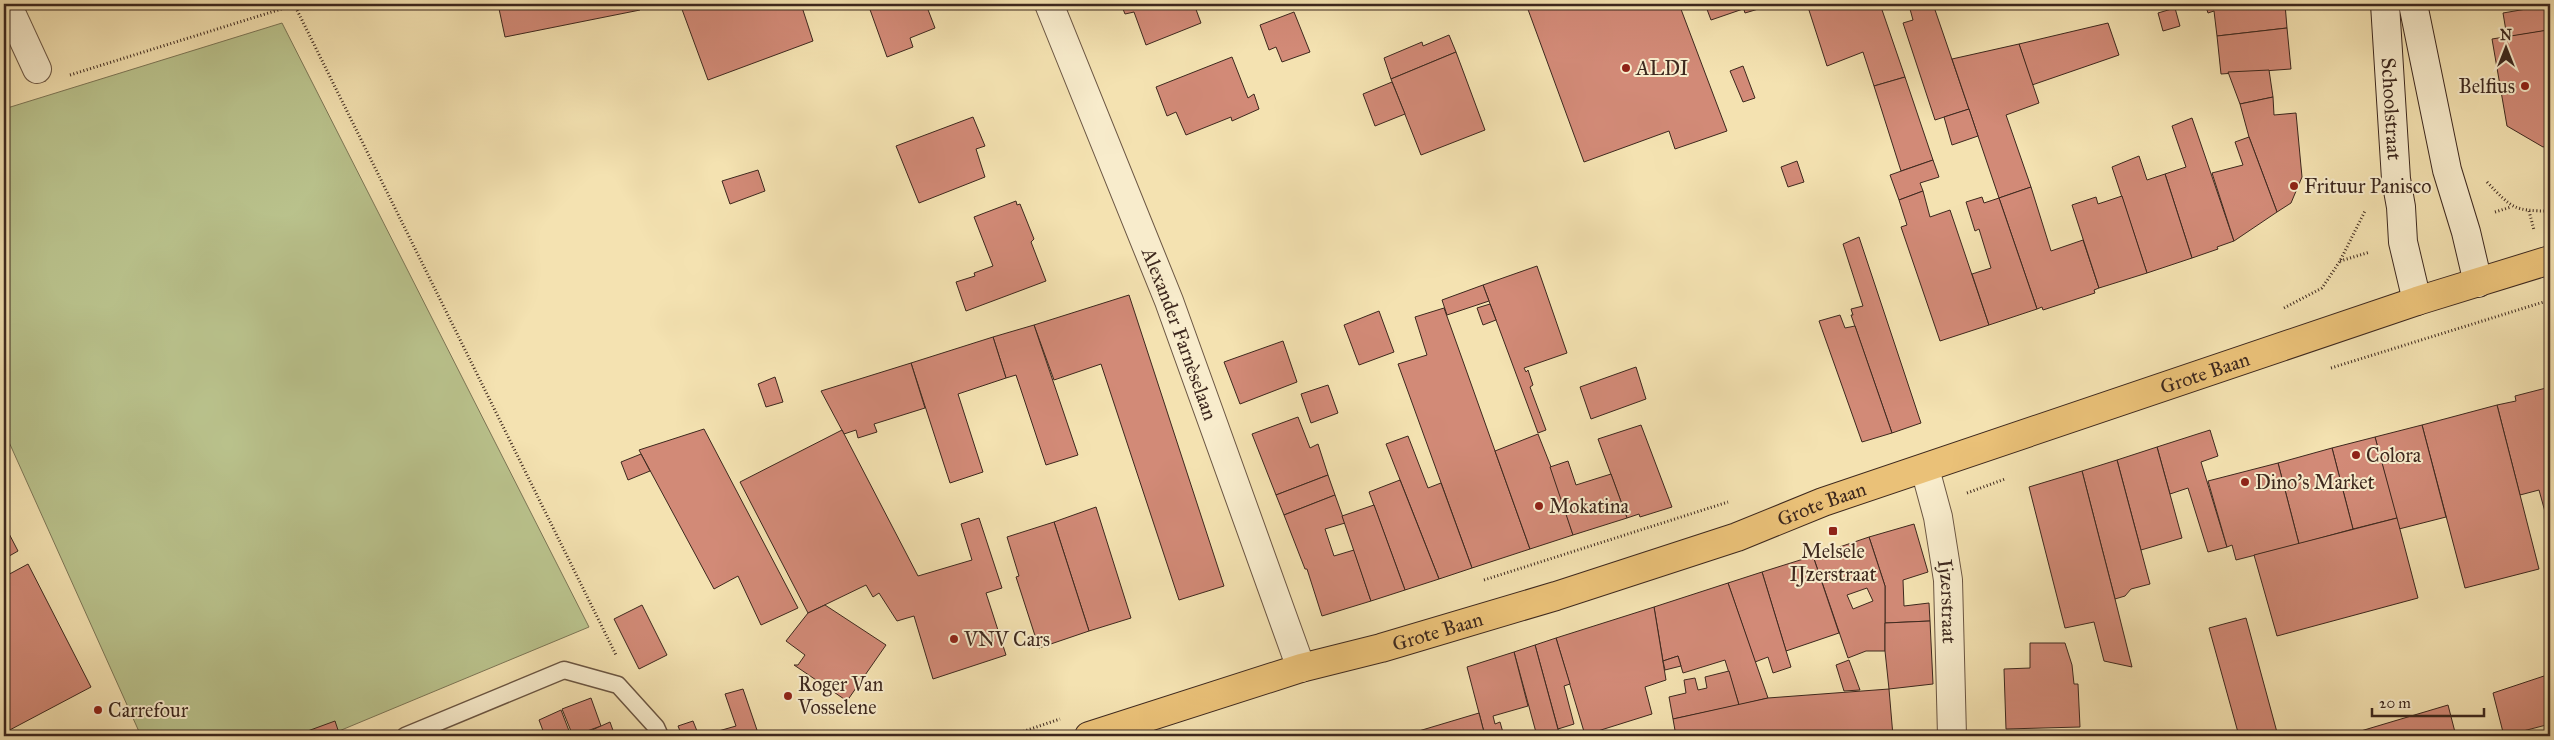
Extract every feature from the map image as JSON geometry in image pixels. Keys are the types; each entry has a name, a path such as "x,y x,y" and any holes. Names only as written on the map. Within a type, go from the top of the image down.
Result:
{"main road":[{"name":"Grote Baan","path":"1089,736 1301,668 1381,648 1565,593 1737,537 1823,502 2417,301 2550,260"}],"street":[{"path":"7,4 37,69"},
{"name":"Alexander Farnèselaan","path":"1050,4 1169,301 1301,668"},
{"name":"Schoolstraat","path":"2385,4 2396,179 2401,207 2403,242 2417,301"},
{"name":"Schoolstraat","path":"2414,4 2447,170 2466,232 2478,283"},
{"name":"Ijzerstraat","path":"1925,469 1938,517 1948,580 1952,736"}],"lane":[{"path":"405,736 564,670 618,685 656,727 660,736"}],"path":[{"path":"37,69 49,82 294,4 619,662"},
{"path":"2279,311 2322,288 2357,230 2365,214 2365,205"},
{"path":"2529,211 2550,211"},
{"path":"1476,582 1730,501"},
{"path":"1010,736 1066,717"}],"green space":[{"path":"282,23 589,627 327,736 141,736 4,431 4,109"}],"building":[{"path":"498,4 639,4 640,10 505,37"},
{"path":"680,4 801,4 813,41 708,80"},
{"path":"868,4 929,4 930,6 927,7 935,28 910,38 913,47 887,57"},
{"path":"1121,4 1194,4 1201,23 1146,45 1134,12 1125,14"},
{"name":"ALDI","path":"1526,4 1679,4 1727,131 1675,149 1669,131 1584,162"},
{"path":"1705,4 1742,4 1743,9 1711,20"},
{"path":"1742,4 1775,4 1745,13"},
{"path":"1807,4 1880,4 1905,77 1874,86 1863,52 1827,66"},
{"path":"1933,4 1969,109 1935,120 1903,23 1913,20 1910,9"},
{"path":"2205,4 2285,4 2287,28 2217,36 2214,11 2208,13"},
{"path":"2544,6 2546,15 2550,14 2550,30 2507,37 2503,13"},
{"path":"2175,8 2180,26 2163,31 2158,13"},
{"path":"1294,12 1310,52 1282,62 1276,47 1269,50 1260,25"},
{"path":"2108,23 2119,55 2032,85 2019,44"},
{"path":"2287,28 2291,69 2221,74 2217,36"},
{"name":"Belfius","path":"2548,30 2550,47 2550,145 2543,147 2507,126 2492,39"},
{"path":"1449,35 1456,52 1391,79 1384,58 1422,42 1423,46"},
{"path":"2019,44 2039,103 2006,115 2031,187 1999,198 1952,59"},
{"path":"1456,52 1485,130 1421,155 1391,79"},
{"path":"1232,57 1248,98 1254,94 1259,109 1232,121 1231,117 1186,135 1176,112 1167,116 1156,87"},
{"path":"1743,66 1755,98 1743,102 1730,71"},
{"path":"2269,70 2273,97 2240,104 2228,72"},
{"path":"1905,77 1933,160 1901,171 1874,86"},
{"path":"1392,82 1405,114 1375,126 1363,94"},
{"path":"2273,97 2274,115 2296,113 2302,177 2291,203 2277,212 2249,137 2240,104"},
{"path":"1969,109 1978,136 1952,145 1944,117"},
{"path":"973,117 985,146 976,149 985,177 919,203 896,146"},
{"path":"2192,118 2234,241 2192,258 2165,174 2186,167 2172,126"},
{"path":"2249,137 2277,212 2234,241 2212,173 2243,165 2235,142"},
{"path":"2139,156 2147,180 2165,174 2192,258 2147,273 2112,167"},
{"path":"1933,160 1939,177 1920,183 1923,191 1899,200 1890,175"},
{"path":"1797,161 1804,182 1788,187 1781,167"},
{"path":"758,170 765,191 730,204 722,181"},
{"path":"2031,187 2051,251 2083,240 2099,288 2094,290 2095,293 2043,310 2042,307 2037,309 1999,198"},
{"path":"1923,191 1930,217 1950,210 1989,325 1940,341 1901,227 1907,225 1899,200"},
{"path":"2122,196 2147,273 2099,288 2072,205 2096,197 2098,204"},
{"path":"1982,197 1984,203 1999,198 2037,309 1989,325 1972,274 1991,268 1979,229 1975,231 1966,202"},
{"path":"1016,201 1017,205 1020,204 1034,239 1031,242 1046,281 966,311 956,282 975,276 974,273 993,266 974,217"},
{"path":"1859,237 1921,423 1892,433 1851,315 1853,315 1851,309 1863,306 1843,244"},
{"path":"1537,266 1567,353 1524,368 1526,372 1528,370 1533,385 1530,387 1546,430 1538,433 1483,285"},
{"path":"1483,285 1489,301 1447,315 1442,300"},
{"path":"1129,295 1224,586 1179,600 1101,364 1054,380 1034,325"},
{"path":"1490,304 1496,320 1483,325 1477,308"},
{"path":"1444,308 1530,549 1472,568 1398,364 1427,355 1415,317"},
{"path":"1379,311 1394,352 1359,365 1344,325"},
{"path":"1840,315 1845,328 1855,326 1892,433 1862,442 1819,321"},
{"path":"1034,325 1078,455 1046,465 1016,375 1006,378 993,337"},
{"path":"993,337 1006,378 958,394 983,472 950,483 911,363"},
{"path":"1283,341 1297,382 1240,404 1224,362"},
{"path":"911,363 925,408 874,424 877,432 858,438 856,430 844,434 821,391"},
{"path":"1636,367 1646,399 1591,419 1580,387"},
{"path":"775,377 783,402 766,407 758,384"},
{"path":"1328,385 1338,413 1311,423 1301,394"},
{"path":"2550,387 2550,530 2539,490 2520,495 2497,405 2516,401 2515,396"},
{"path":"2497,405 2539,569 2465,588 2422,425"},
{"path":"1298,417 1310,448 1318,444 1328,475 1276,495 1252,434"},
{"path":"1641,425 1672,507 1640,517 1639,514 1627,518 1598,439"},
{"path":"2422,425 2446,517 2399,529 2375,437"},
{"path":"704,429 798,608 761,625 738,576 714,589 639,450"},
{"path":"842,430 918,576 972,560 961,524 979,518 1002,588 986,593 1006,655 933,679 914,616 897,621 879,593 873,597 866,585 808,613 740,482"},
{"path":"2210,430 2218,456 2201,462 2227,547 2208,552 2188,488 2170,494 2157,447"},
{"name":"Mokatina","path":"1538,434 1555,477 1573,535 1530,549 1495,451"},
{"path":"1408,436 1428,488 1441,483 1472,568 1439,579 1386,444"},
{"path":"2375,437 2397,518 2353,529 2332,448"},
{"path":"2157,447 2182,538 2141,550 2117,460"},
{"path":"2332,448 2353,529 2299,544 2278,463"},
{"path":"641,454 650,471 628,480 621,462"},
{"path":"2117,460 2150,584 2131,589 2125,596 2115,599 2082,471"},
{"path":"1568,461 1576,485 1611,474 1627,518 1573,535 1550,467"},
{"path":"2278,463 2299,544 2236,560 2232,545 2227,547 2208,481"},
{"path":"2082,471 2132,667 2104,661 2094,622 2065,628 2029,487"},
{"path":"1328,475 1335,495 1284,515 1276,495"},
{"path":"1400,480 1439,579 1405,590 1369,492"},
{"path":"1335,495 1345,523 1325,529 1334,556 1354,550 1371,601 1322,616 1307,569 1305,569 1284,515"},
{"path":"1374,505 1405,590 1371,601 1342,516"},
{"path":"1096,507 1131,618 1089,631 1054,522"},
{"path":"2397,518 2418,598 2277,636 2254,555"},
{"path":"1054,522 1089,631 1039,648 1016,577 1019,576 1007,537"},
{"path":"4,524 18,551 4,559"},
{"path":"1914,524 1928,572 1903,580 1904,606 1929,603 1930,621 1885,623 1885,586 1869,537"},
{"path":"1869,537 1885,586 1885,651 1866,651 1848,658 1813,556","holes":["1867,588 1873,601 1853,609 1847,595"]},
{"path":"1813,556 1839,633 1786,651 1762,572"},
{"path":"28,564 91,687 4,733 4,577"},
{"path":"1762,572 1791,667 1773,673 1768,657 1755,662 1728,583"},
{"path":"1728,583 1768,698 1739,705 1725,660 1683,673 1678,656 1663,661 1654,607"},
{"path":"642,605 667,655 639,669 614,619"},
{"path":"825,605 886,645 847,701 794,665 798,665 805,655 786,641 808,613"},
{"path":"1654,607 1666,680 1645,687 1652,714 1585,735 1556,638"},
{"path":"2246,618 2278,736 2239,736 2209,628"},
{"path":"1930,621 1933,684 1889,689 1885,651 1885,623"},
{"path":"1556,638 1570,684 1564,686 1574,724 1558,729 1535,645"},
{"path":"2030,643 2065,643 2072,665 2074,684 2078,684 2080,727 2006,729 2004,669 2030,668"},
{"path":"1535,645 1559,733 1545,736 1537,736 1514,652"},
{"path":"1514,652 1528,706 1493,716 1495,724 1500,722 1504,736 1485,736 1467,667"},
{"path":"1678,656 1681,666 1665,670 1663,661"},
{"path":"1849,660 1860,690 1844,691 1836,665"},
{"path":"1729,671 1739,705 1673,719 1669,697 1686,693 1684,680 1695,678 1698,690 1707,688 1705,677"},
{"path":"2550,674 2550,724 2504,736 2493,693"},
{"path":"743,689 759,736 716,736 715,732 736,726 725,694"},
{"path":"1889,689 1893,736 1676,736 1673,719 1768,698"},
{"path":"591,698 601,726 573,736 562,709"},
{"path":"2448,705 2456,736 2344,736"},
{"path":"561,710 571,736 545,736 539,720"},
{"path":"1479,713 1485,736 1413,736 1412,733"},
{"path":"335,721 340,736 294,736"},
{"path":"693,721 699,736 682,736 678,726"},
{"path":"610,722 615,736 594,736 592,730"}],"place":[{"name":"ALDI","path":"1626,68"},
{"name":"Belfius","path":"2525,86"},
{"name":"Frituur Panisco","path":"2294,186"},
{"name":"Colora","path":"2356,455"},
{"name":"Dino's Market","path":"2245,482"},
{"name":"Mokatina","path":"1539,506"},
{"name":"Melsele IJzerstraat","path":"1833,531"},
{"name":"VNV Cars","path":"954,639"},
{"name":"Roger Van Vosselene","path":"788,696"},
{"name":"Carrefour","path":"98,710"}]}
